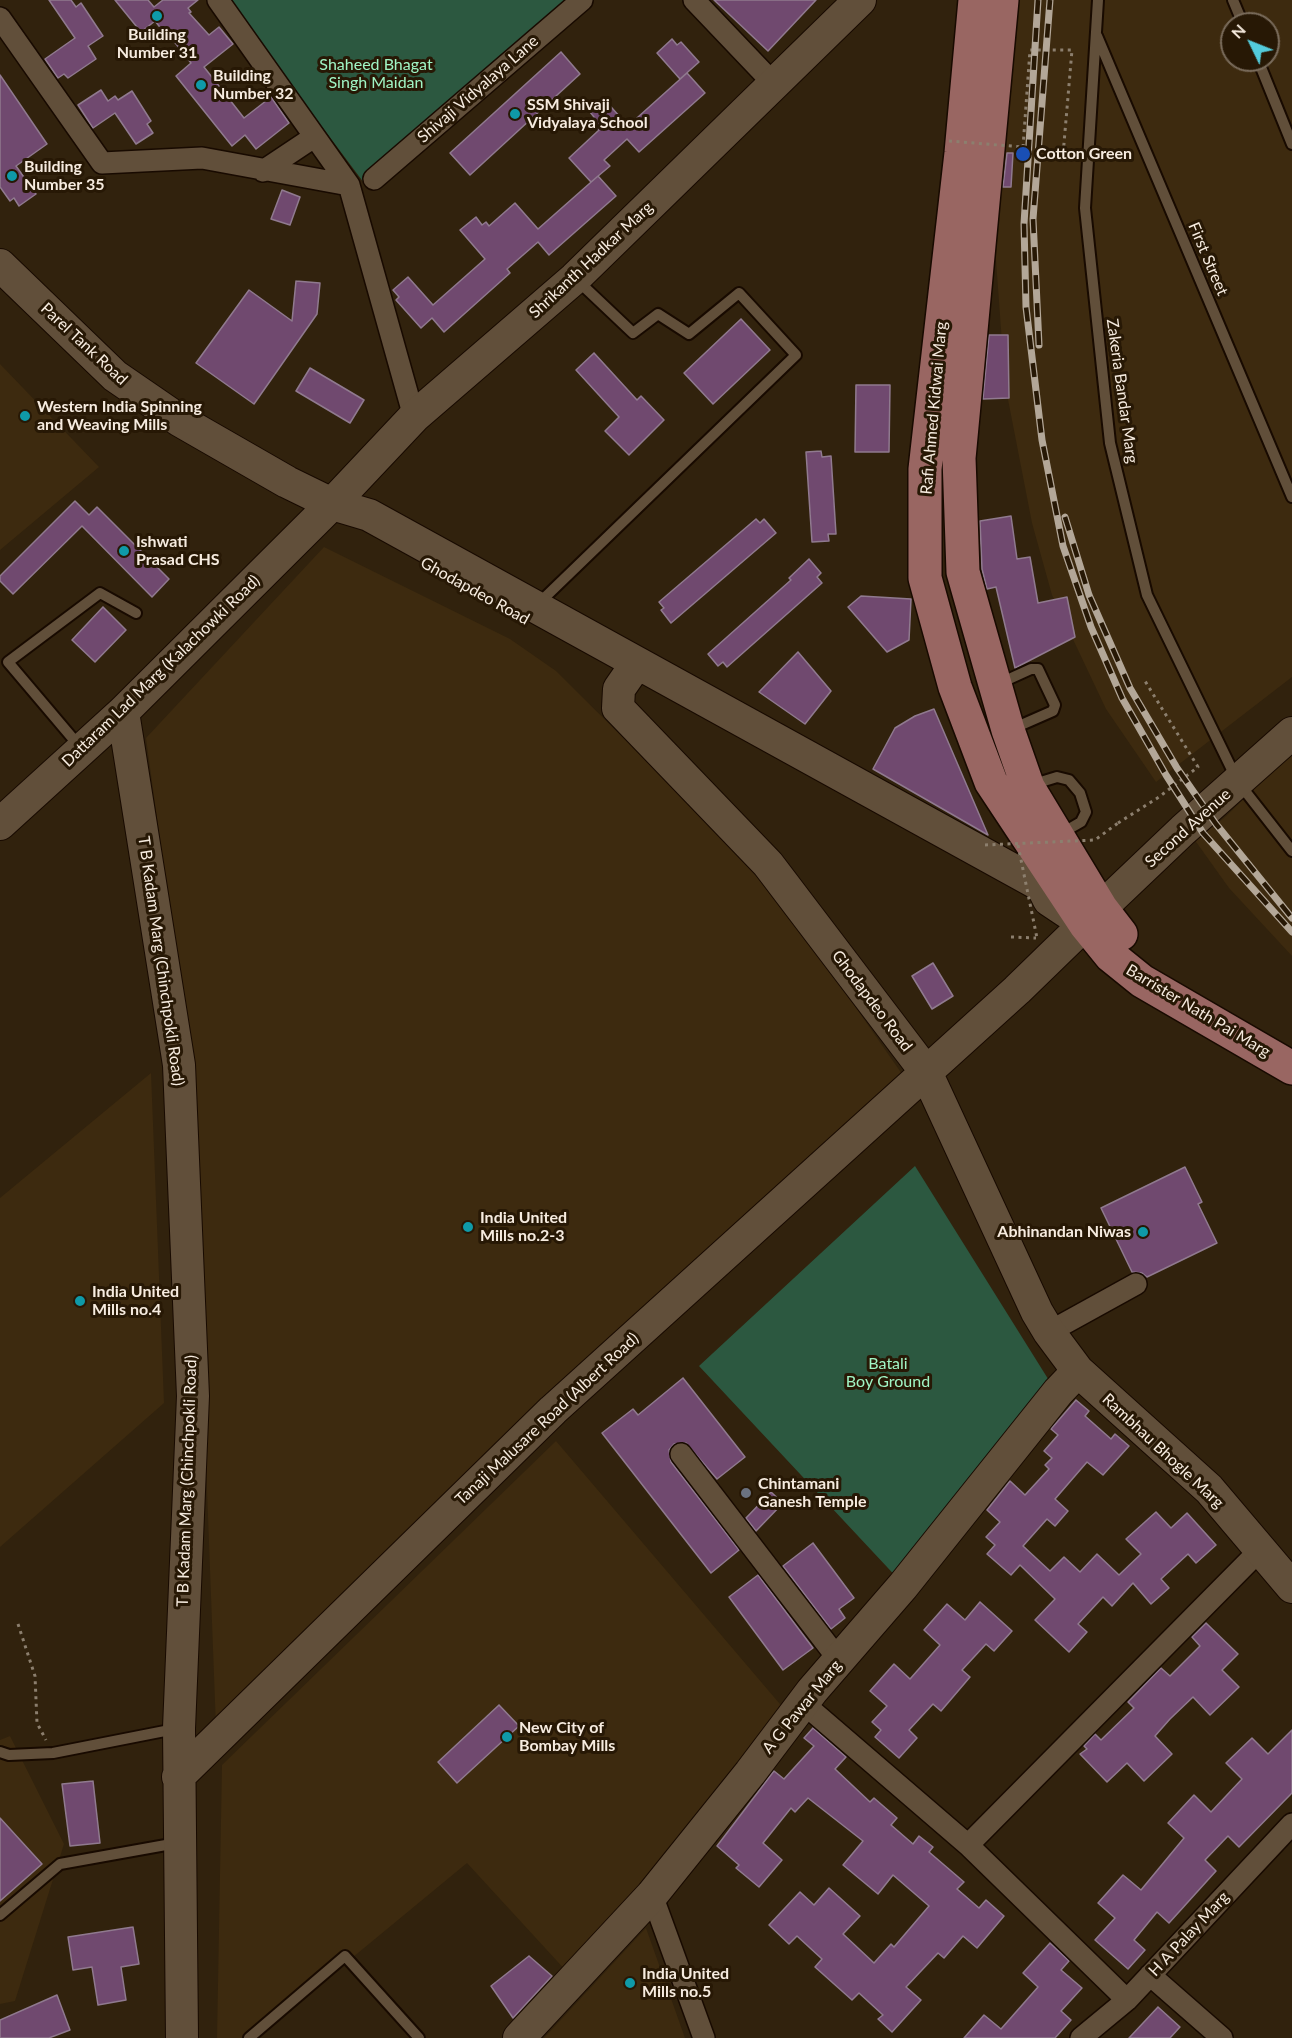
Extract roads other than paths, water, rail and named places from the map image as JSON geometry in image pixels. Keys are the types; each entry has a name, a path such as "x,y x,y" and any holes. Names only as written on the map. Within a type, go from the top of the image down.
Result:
{"main road":[{"name":"Rafi Ahmed Kidwai Marg","path":"975,0 961,153 925,469 925,578 955,687 991,783 1093,916"},
{"name":"Rafi Ahmed Kidwai Marg","path":"1002,0 959,458 963,573 1008,730 1028,787 1058,836 1093,916"},
{"name":"Barrister Nath Pai Marg","path":"1093,916 1138,950 1292,1043"},
{"name":"Barrister Nath Pai Marg","path":"1093,916 1111,956 1127,970 1292,1068"}],"street":[{"path":"218,0 349,185 414,417"},
{"name":"Shivaji Vidyalaya Lane","path":"374,179 582,0"},
{"path":"694,0 774,84"},
{"name":"Shrikanth Hadkar Marg","path":"325,510 414,417 575,278 860,0"},
{"path":"0,18 102,163 202,158 349,185"},
{"path":"263,171 314,137"},
{"name":"Parel Tank Road","path":"0,265 115,376 179,420 287,483 325,510"},
{"path":"0,285 143,419 325,510"},
{"name":"Ghodapdeo Road","path":"325,510 360,526 523,618 633,668"},
{"name":"Ghodapdeo Road","path":"325,510 369,515 536,606 633,668 1035,903 1049,900 1093,916"},
{"name":"Dattaram Lad Marg (Kalachowki Road)","path":"0,824 123,712 325,510"},
{"name":"Ghodapdeo Road","path":"633,668 619,690 618,708 624,717 768,864 926,1072 1032,1302 1049,1332 1078,1371"},
{"name":"T B Kadam Marg (Chinchpokli Road)","path":"123,712 179,1065 193,1396 178,1777 182,2038"},
{"name":"Second Avenue","path":"926,1072 1292,733"},
{"name":"Tanaji Malusare Road (Albert Road)","path":"178,1777 553,1410 926,1072"},
{"path":"1049,1332 1136,1284"},
{"name":"Rambhau Bhogle Marg","path":"1078,1371 1209,1489 1292,1587"},
{"name":"A G Pawar Marg","path":"519,2038 652,1895 750,1773 802,1703 903,1586 1058,1392 1078,1371"},
{"path":"681,1454 839,1660"},
{"path":"968,1845 1260,1551"},
{"path":"802,1703 968,1845 1127,2000"},
{"name":"H A Palay Marg","path":"1081,2038 1127,2000 1292,1824"},
{"path":"652,1895 704,2038"},
{"path":"1150,1976 1222,2038"}],"lane":[{"name":"Zakeria Bandar Marg","path":"1098,0 1085,208 1110,443 1147,595 1238,782 1292,851"},
{"name":"First Street","path":"1096,33 1292,497"},
{"path":"1263,72 1292,144"},
{"path":"536,606 796,355 739,293 689,334 658,314 633,333 575,278"},
{"path":"82,749 8,662 100,593 136,613"},
{"path":"995,685 1031,669 1038,669 1054,705 1053,711 1008,730"},
{"path":"0,1752 9,1755 53,1753 179,1728"},
{"path":"0,1915 60,1864 180,1842"},
{"path":"249,2038 345,1956 419,2038"}],"railway":[{"path":"1038,0 1024,224 1026,307 1042,440 1063,546 1091,627 1122,698 1166,775 1203,833 1292,932"},
{"path":"1039,345 1033,219 1050,0"},
{"path":"1065,517 1089,595 1130,688 1177,768 1216,824 1292,918"}],"place":[{"name":"Building Number 31","path":"157,16"},
{"name":"Building Number 32","path":"201,85"},
{"name":"SSM Shivaji Vidyalaya School","path":"515,114"},
{"name":"Cotton Green","path":"1023,154"},
{"name":"Building Number 35","path":"12,176"},
{"name":"Western India Spinning and Weaving Mills","path":"25,416"},
{"name":"Ishwati Prasad CHS","path":"124,551"},
{"name":"India United Mills no.2-3","path":"468,1227"},
{"name":"Abhinandan Niwas","path":"1143,1232"},
{"name":"India United Mills no.4","path":"80,1301"},
{"name":"Chintamani Ganesh Temple","path":"746,1493"},
{"name":"New City of Bombay Mills","path":"507,1737"},
{"name":"India United Mills no.5","path":"630,1983"}],"park label":[{"name":"Shaheed Bhagat Singh Maidan","path":"376,74"},
{"name":"Batali Boy Ground","path":"888,1373"}]}
